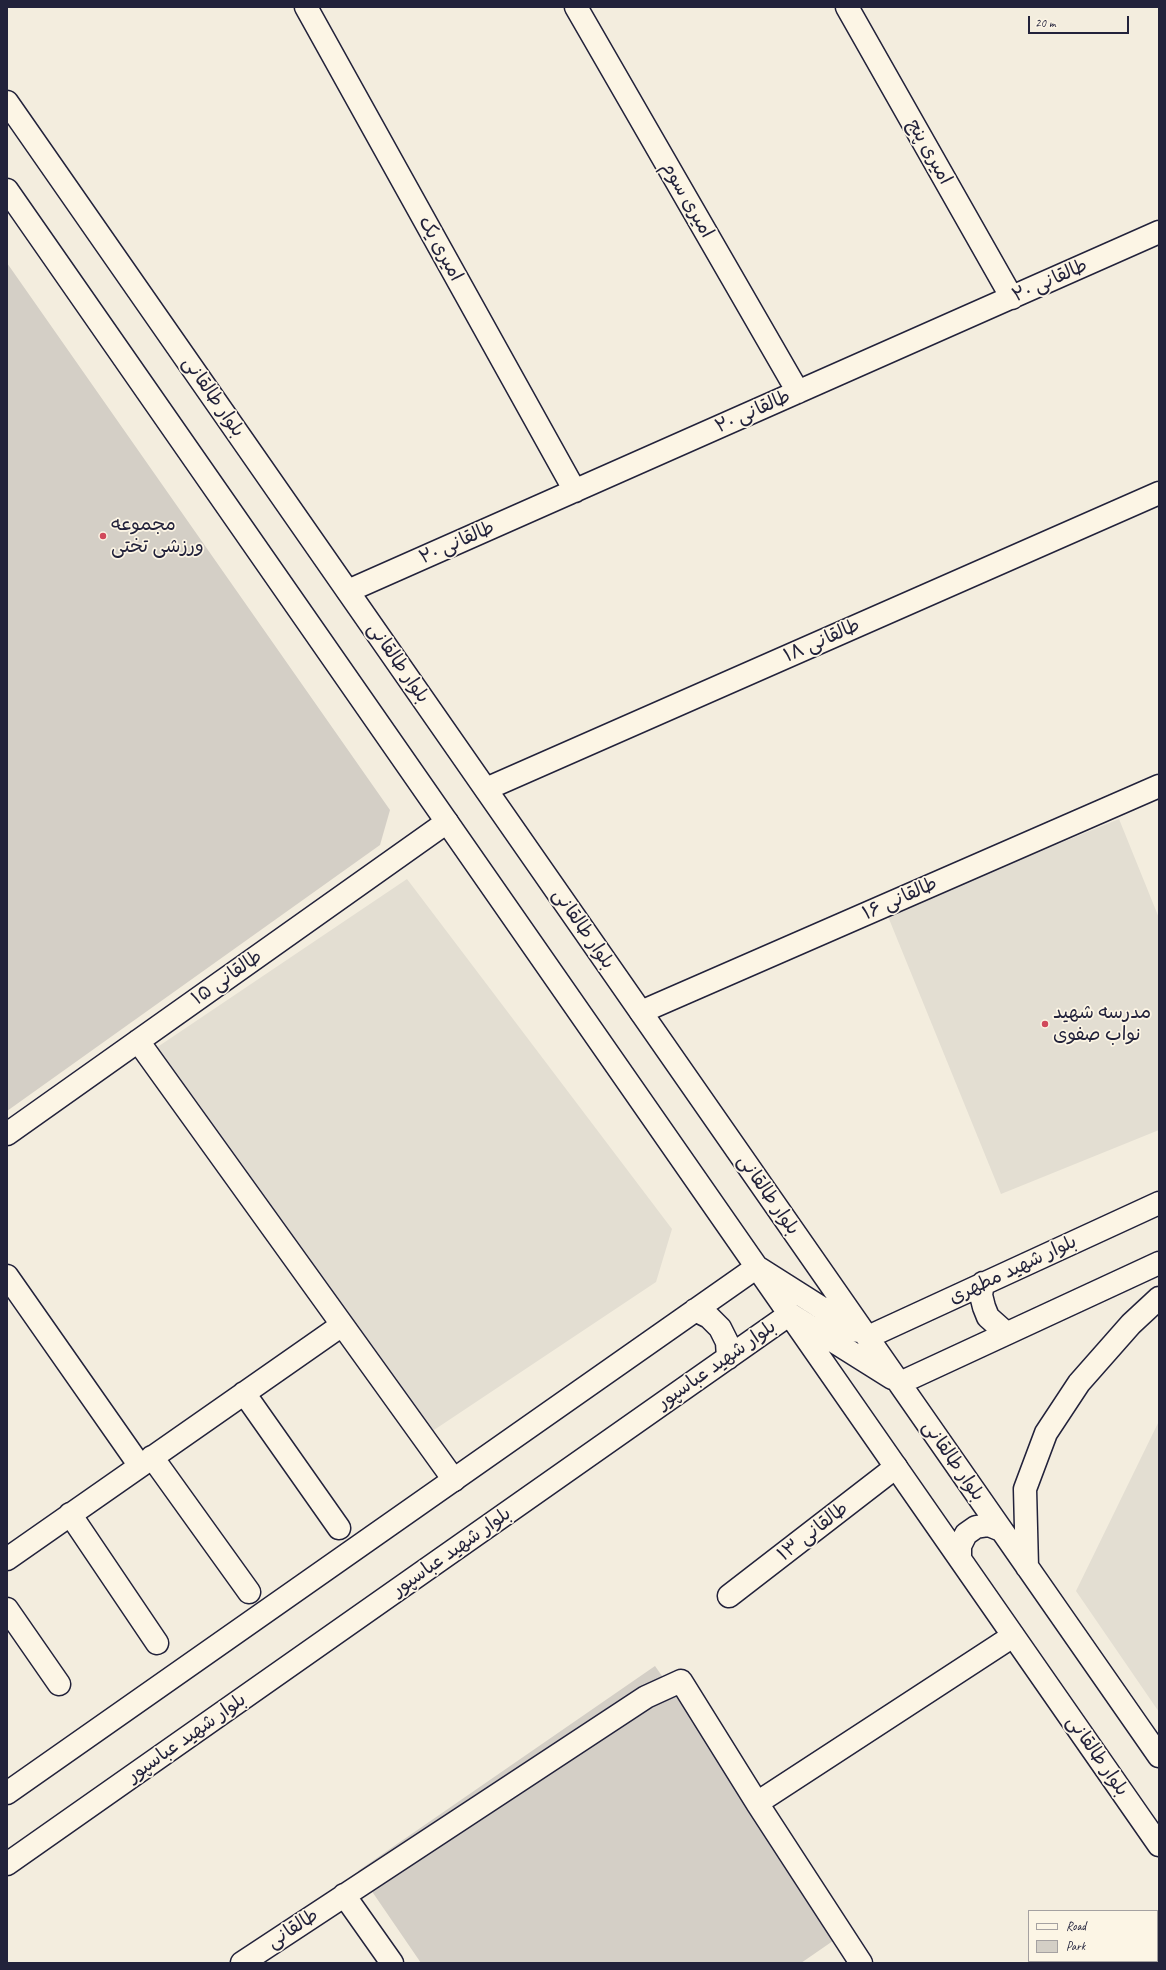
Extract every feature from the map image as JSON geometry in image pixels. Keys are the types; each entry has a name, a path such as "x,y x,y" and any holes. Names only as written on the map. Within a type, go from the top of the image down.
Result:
{"main road":[{"name":"امیری یک","path":"306,7 575,491"},
{"name":"امیری سوم","path":"576,7 798,392"},
{"name":"امیری پنج","path":"847,7 1012,298"},
{"name":"بلوار طالقانی","path":"7,102 1159,1756"},
{"name":"بلوار طالقانی","path":"7,190 1159,1845"},
{"name":"طالقانی ۲۰","path":"348,591 1159,232"},
{"name":"طالقانی ۱۸","path":"486,790 1159,493"},
{"name":"طالقانی ۱۶","path":"641,1012 1159,786"},
{"name":"طالقانی ۱۵","path":"7,1134 447,822"},
{"path":"138,1042 454,1480"},
{"name":"بلوار شهید مطهری","path":"868,1337 1159,1203"},
{"path":"900,1383 1159,1263"},
{"path":"7,1793 757,1266 868,1337"},
{"path":"7,1276 146,1461 249,1592"},
{"path":"983,1283 981,1295 988,1317 1006,1333"},
{"path":"1027,1567 1025,1489 1046,1433 1079,1383 1131,1324 1159,1298"},
{"path":"695,1310 710,1317 720,1328 727,1342 728,1358"},
{"name":"بلوار شهید عباسپور","path":"7,1864 790,1314 900,1383"},
{"path":"7,1559 342,1325"},
{"path":"244,1393 339,1528"},
{"name":"طالقانی ۱۳","path":"729,1596 896,1467"},
{"path":"70,1514 157,1643"},
{"path":"960,1559 960,1546 966,1534 976,1527 989,1525 1001,1530"},
{"path":"7,1609 59,1684"},
{"path":"860,1963 757,1803 1013,1636"},
{"name":"طالقانی","path":"242,1963 646,1697 681,1681 757,1803"},
{"path":"344,1895 392,1963"}],"shaded area":[{"name":"مدرسه شهید نواب صفوی","path":"1119,819 1159,918 1159,1130 1001,1194 887,914"},
{"path":"407,879 672,1229 656,1282 428,1434 156,1048"},
{"path":"1159,1421 1159,1712 1076,1591"}],"green space":[{"name":"مجموعه ورزشی تختی","path":"7,263 390,810 380,845 7,1111"},
{"path":"655,1666 843,1934 801,1963 421,1963 358,1871"}],"place":[{"name":"مجموعه ورزشی تختی","path":"103,536"},
{"name":"مدرسه شهید نواب صفوی","path":"1045,1024"}]}
